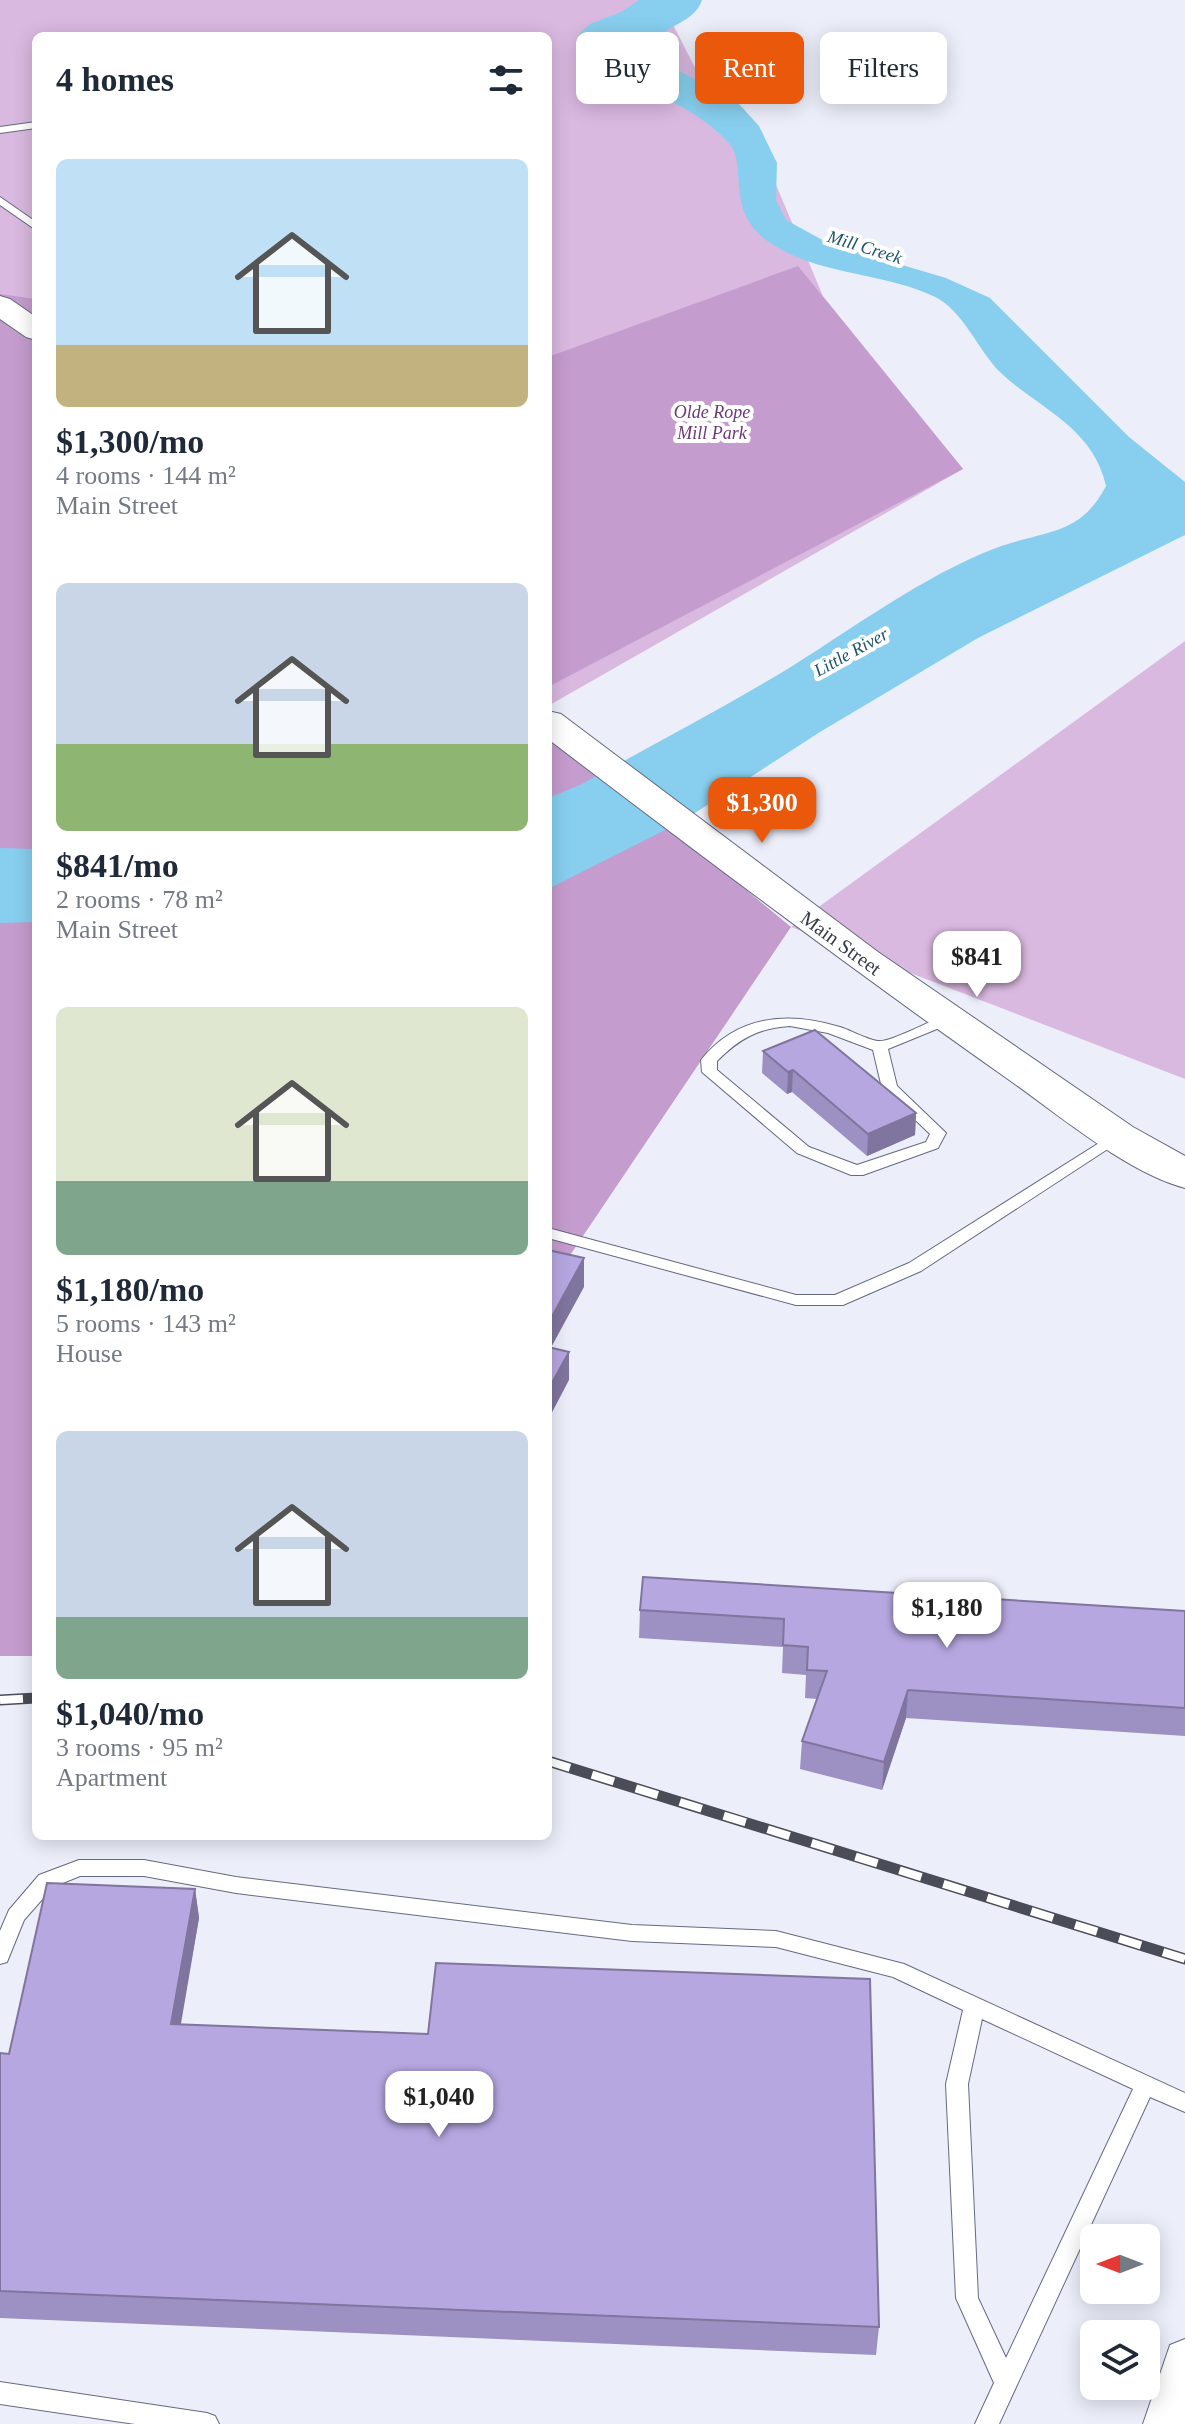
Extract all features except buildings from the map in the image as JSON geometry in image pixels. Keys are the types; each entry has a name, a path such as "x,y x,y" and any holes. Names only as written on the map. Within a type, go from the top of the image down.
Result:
{"main road":[{"path":"0,305 32,328"},
{"name":"Main Street","path":"552,725 800,913 949,1019 1118,1136 1185,1174"}],"street":[{"path":"1165,2424 1185,2359"}],"lane":[{"path":"0,130 32,126"},
{"path":"0,200 32,224"},
{"path":"880,1047 890,1088 938,1133 932,1145 857,1171 803,1150 710,1072 709,1060 728,1037 763,1022 803,1022 880,1047 949,1019"},
{"path":"552,1234 796,1300 837,1301 915,1267 1118,1136"},
{"path":"0,1956 16,1916 46,1881 79,1868 144,1868 236,1885 632,1933 776,1939 897,1970 1185,2103"},
{"path":"974,2006 957,2084 967,2298 1006,2384"},
{"path":"987,2424 1145,2085"},
{"path":"0,2393 207,2424"}],"green space":[{"name":"Olde Rope Mill Park","path":"0,0 694,0 667,13 677,32 576,32 576,104 679,104 679,36 695,68 695,104 733,104 744,109 823,296 963,469 552,704 552,32 32,32 32,1501 0,1507"},
{"path":"798,266 963,469 552,685 552,356"},
{"path":"0,294 32,298 32,1656 0,1656"},
{"path":"1185,641 1185,1079 791,927"},
{"path":"552,738 669,826 791,927 552,1282"}],"water":[{"path":"639,0 702,0 692,15 666,32 581,32 590,24 621,12"},
{"name":"Little River","path":"679,71 695,79 695,104 739,104 759,126 777,163 776,200 786,220 828,243 946,278 990,298 1129,437 1185,482 1185,535 978,638 820,732 681,822 552,887 552,796 580,785 756,687 941,574 996,548 1072,523 1096,503 1106,486 1099,466 1077,434 1001,373 962,320 944,302 912,288 806,260 766,240 753,228 745,214 734,151 711,126 676,104 679,104"},
{"path":"0,848 32,849 32,922 0,923"}],"railway":[{"path":"0,1700 32,1698"},
{"path":"552,1762 1185,1959"}],"water label":[{"name":"Mill Creek","path":"865,247"}]}
